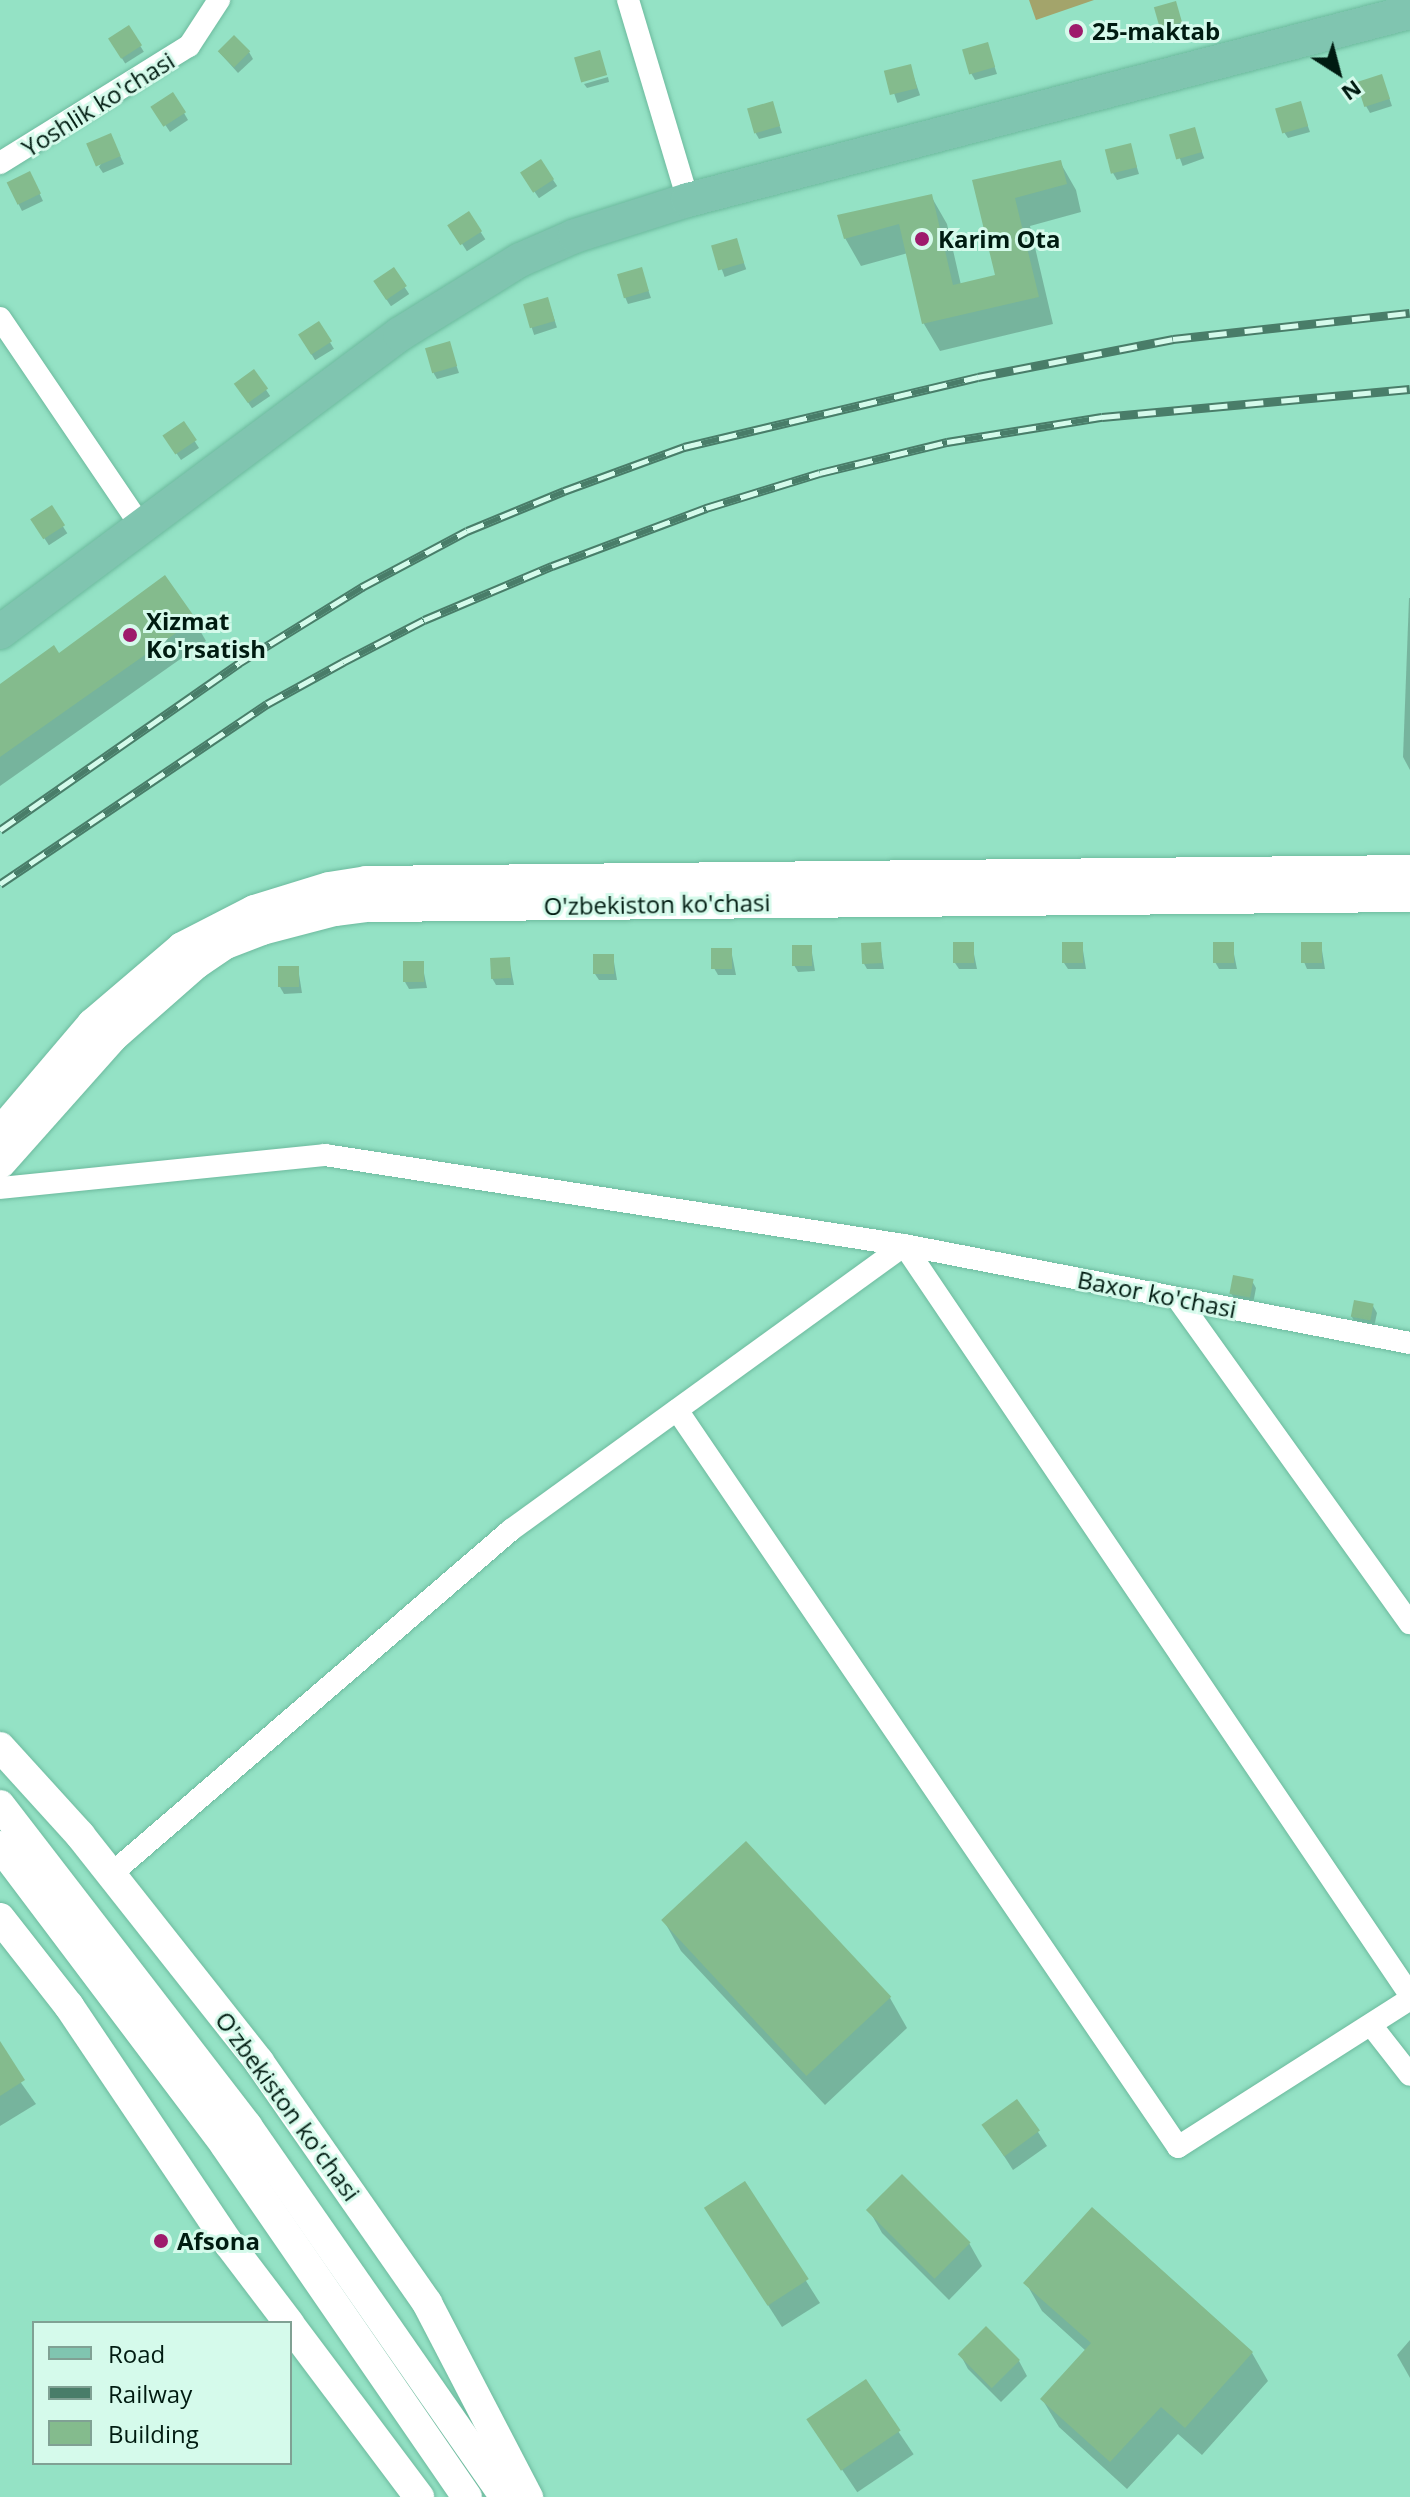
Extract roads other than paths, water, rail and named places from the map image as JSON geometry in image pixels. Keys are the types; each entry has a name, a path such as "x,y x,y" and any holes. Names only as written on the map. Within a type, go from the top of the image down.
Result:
{"main road":[{"path":"0,632 400,334 520,260 575,236 688,200 1410,12"},
{"name":"O'zbekiston ko'chasi","path":"0,1132 92,1024 182,947 254,910 329,887 366,881 1410,870"},
{"name":"O'zbekiston ko'chasi","path":"0,1164 113,1037 196,964 226,944 262,930 335,911 370,907 1410,897"},
{"name":"O'zbekiston ko'chasi","path":"0,1747 80,1835 259,2062 427,2303 528,2497"},
{"name":"O'zbekiston ko'chasi","path":"0,1805 247,2126 505,2497"},
{"path":"0,1846 225,2145 467,2497"},
{"path":"0,1918 69,2006 229,2244 287,2321"},
{"path":"292,2328 419,2497"}],"street":[{"name":"Yoshlik ko'chasi","path":"0,163 189,46 219,0"},
{"path":"628,0 688,200"},
{"path":"0,318 140,525"},
{"name":"Baxor ko'chasi","path":"0,1188 325,1155 904,1245 1410,1343"},
{"path":"110,1875 511,1530 904,1245 1410,1997 1178,2147 677,1410"},
{"path":"1177,1298 1410,1623"},
{"path":"1371,2025 1410,2075"}],"railway":[{"path":"0,830 239,663 362,587 467,531 564,491 684,447 978,377 1173,339 1410,313"},
{"path":"0,884 267,704 343,662 424,620 552,566 706,508 820,473 947,442 1102,417 1410,389"}],"place":[{"name":"25-maktab","path":"1076,31"},
{"name":"Karim Ota","path":"922,239"},
{"name":"Xizmat Ko'rsatish","path":"130,635"},
{"name":"Afsona","path":"161,2241"}]}
